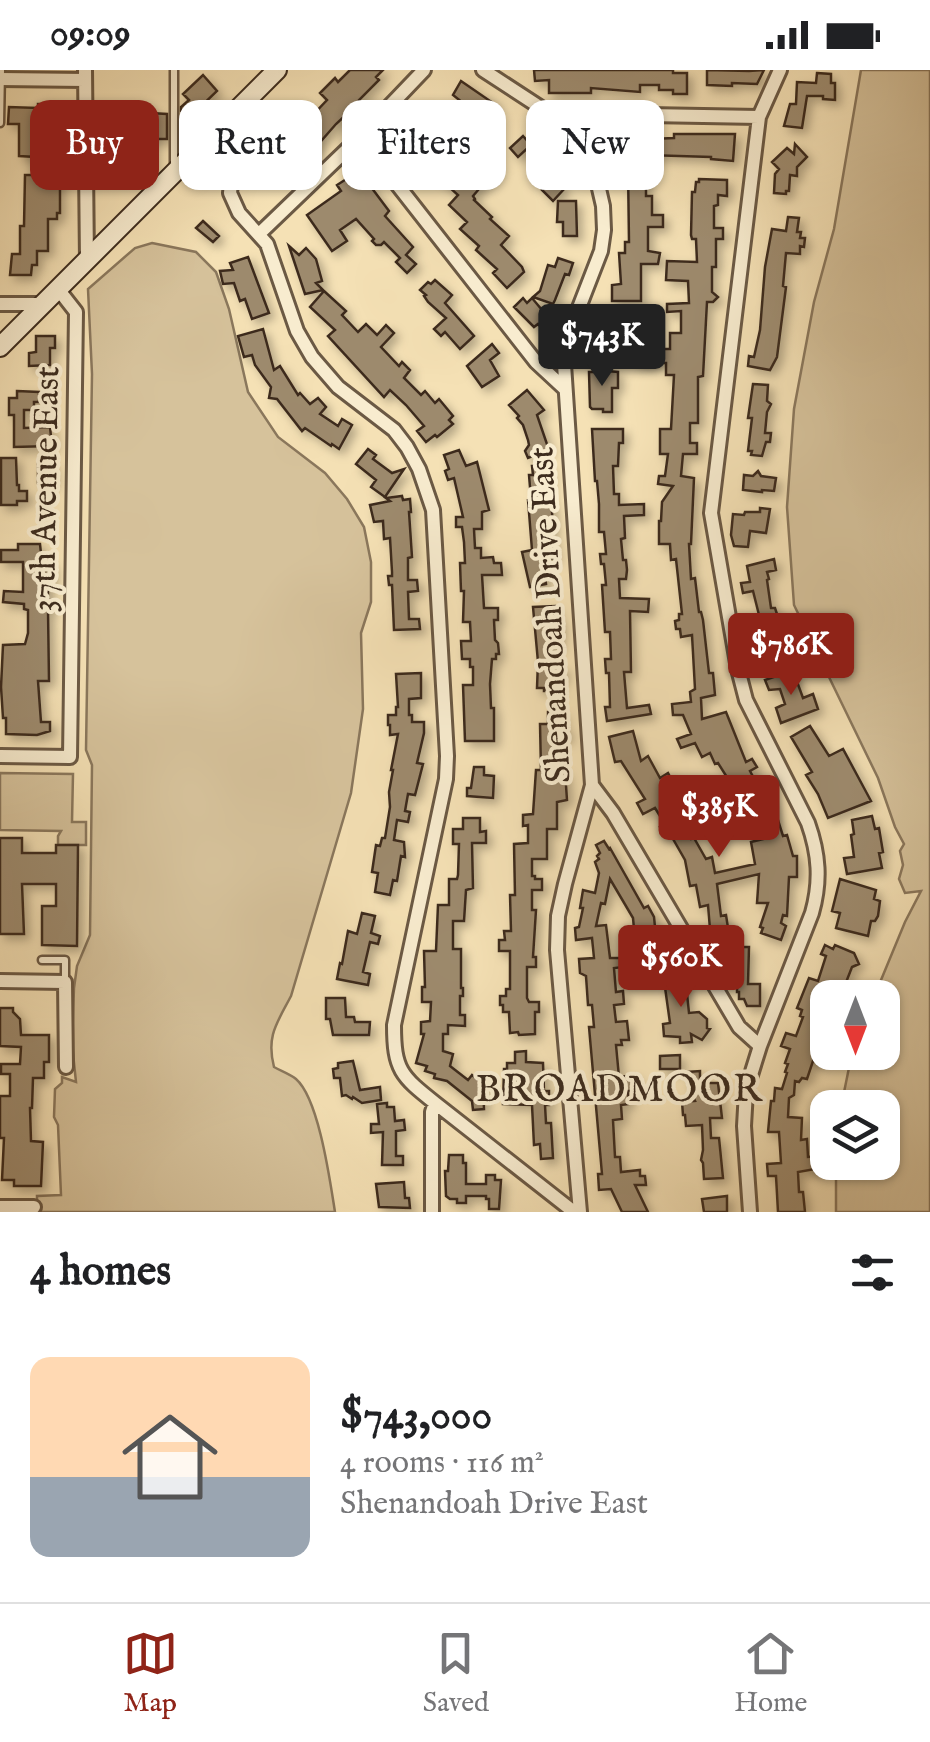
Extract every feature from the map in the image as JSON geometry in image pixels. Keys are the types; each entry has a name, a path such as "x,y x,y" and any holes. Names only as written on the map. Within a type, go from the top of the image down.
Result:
{"main road":[{"path":"242,100 258,80 277,70"},
{"path":"0,347 179,168"}],"street":[{"path":"395,100 424,70"},
{"name":"Shenandoah Drive East","path":"483,70 529,100"},
{"path":"750,1212 744,1126 746,1091 812,913 819,868 808,823 746,700 711,513 759,117 780,70"},
{"path":"0,79 85,75 87,261"},
{"path":"664,115 759,117"},
{"path":"259,234 342,154"},
{"path":"239,190 234,203 272,256 297,331 312,357 338,388 394,430 419,469 433,510 446,779 397,1001 397,1065 408,1081 577,1212"},
{"path":"401,190 536,362 564,388"},
{"name":"Shenandoah Drive East","path":"577,1212 557,950 558,916 592,786 562,349 601,251 604,218 600,190"},
{"name":"37th Avenue East","path":"0,756 70,757 76,312 58,289"},
{"path":"0,304 42,304"},
{"path":"592,786 613,813 739,1027 760,1046"},
{"path":"0,982 64,982 66,1067"},
{"path":"432,1212 435,1103"},
{"path":"0,1207 34,1207"}],"lane":[{"path":"0,123 1,70"},
{"path":"174,70 174,173"},
{"path":"42,960 65,960 64,982"}],"shaded area":[{"path":"861,70 930,70 930,1212 836,1212 836,1180 900,1180 900,1090 844,1090 849,1070 900,1070 900,980 881,980 921,891 905,893 899,879 904,844 878,778 794,605 787,507 794,409 814,302 834,229"},
{"path":"152,243 196,252 216,272 229,309 248,392 278,437 325,473 347,499 364,527 371,562 371,602 361,633 363,709 351,793 291,996 274,1030 271,1047 274,1067 296,1079 311,1104 335,1212 37,1212 37,1196 61,1195 55,1089 62,1083 62,1077 76,1082 72,1044 74,988 77,966 90,935 92,765 86,750 92,374 88,289 135,248"},
{"path":"0,773 73,774 72,822 86,822 86,845 58,845 61,831 0,830"}],"building":[{"path":"350,70 383,70 376,77 379,80 359,100 342,100 342,118 322,140 322,105 327,100 320,93 335,78 338,82"},
{"path":"534,70 673,70 687,73 687,94 659,90 659,85 640,85 640,92 591,88 591,93 549,93 549,80 535,81"},
{"path":"707,70 764,70 757,84 732,86 707,85"},
{"path":"817,73 831,74 835,100 807,96 802,128 784,126 790,104 796,104 797,82 816,83"},
{"path":"203,75 217,91 208,100 189,100 183,94"},
{"path":"461,81 489,100 459,100 453,95"},
{"path":"9,107 30,108 30,157 19,156 19,124 8,124"},
{"path":"159,114 167,114 167,139 159,139"},
{"path":"674,134 735,134 733,161 664,156 664,138 674,138"},
{"path":"523,136 526,139 526,150 518,157 510,148"},
{"path":"795,144 807,157 797,167 797,176 790,175 789,191 774,193 779,169 772,162 787,148 794,154"},
{"path":"25,175 30,175 30,190 60,190 60,213 57,219 48,219 48,251 37,251 37,265 32,265 31,275 10,275 12,254 20,254"},
{"path":"699,179 727,180 727,196 718,195 718,205 714,206 714,228 723,228 723,239 716,239 716,267 712,267 712,292 718,297 707,302 703,376 698,377 698,423 690,423 690,443 697,443 697,454 683,454 681,476 694,478 689,544 691,579 695,578 715,695 701,698 702,719 726,712 746,762 752,759 757,767 750,771 757,784 739,792 710,753 702,757 695,743 681,748 677,739 691,734 683,715 673,715 672,704 691,702 690,692 695,689 692,635 681,637 680,629 676,629 675,621 682,614 676,559 671,560 670,544 659,544 662,502 673,486 658,484 659,476 665,476 668,454 660,454 660,429 671,429 674,375 666,375 666,363 636,363 637,348 599,348 599,328 626,328 626,333 643,333 643,348 649,349 670,349 670,333 681,333 681,311 667,312 667,304 689,303 688,281 666,280 667,261 697,262 696,239 691,235 692,192"},
{"path":"342,182 342,190 373,190 389,211 385,216 413,247 406,255 416,264 407,273 396,262 400,258 384,242 376,245 356,219 340,230 347,241 332,251 307,215 341,191 337,185"},
{"path":"452,190 478,190 474,200 509,236 501,245 524,272 507,288 493,273 497,269 476,250 479,246 460,229 467,222 449,205 458,195"},
{"path":"542,190 563,190 553,201"},
{"path":"628,190 646,190 646,196 652,196 652,215 663,215 663,227 648,227 648,251 660,253 658,264 641,264 641,301 612,301 612,285 621,284 619,253 625,253 625,242 629,242"},
{"path":"558,201 576,201 577,236 563,236 563,222 557,222"},
{"path":"788,217 799,218 797,232 805,238 800,254 786,253 777,357 770,370 748,366 760,330 772,229 786,231"},
{"path":"203,221 219,236 213,242 196,228"},
{"path":"289,246 299,255 306,248 316,259 322,281 316,283 323,290 305,294"},
{"path":"248,257 269,313 252,319 245,299 240,301 234,283 223,284 220,271 233,270 230,263"},
{"path":"558,258 573,263 553,304 533,297 540,291 548,265 555,267"},
{"path":"435,280 452,295 445,303 474,336 460,349 445,332 441,336 434,329 446,318 420,290"},
{"path":"324,291 346,311 342,315 358,332 366,324 377,335 386,325 394,333 381,347 399,366 402,362 410,370 404,378 421,395 425,391 435,403 439,399 453,416 449,420 453,424 426,442 417,431 424,426 406,405 390,390 384,397 328,336 335,330 310,307"},
{"path":"523,298 527,303 532,298 547,316 550,323 543,329 538,324 534,327 514,307"},
{"path":"263,329 274,370 280,366 298,395 310,404 318,398 326,407 320,414 338,426 342,419 352,425 339,449 305,428 302,431 277,399 269,398 271,387 252,355 244,357 238,336"},
{"path":"36,336 55,336 50,365 29,366 29,353 36,352"},
{"path":"492,344 499,353 490,360 499,376 482,387 467,366"},
{"path":"589,372 618,372 618,388 612,388 612,412 590,407"},
{"path":"753,384 768,385 767,401 771,404 765,433 771,433 770,442 766,442 762,456 748,451"},
{"path":"527,390 544,410 537,415 549,450 528,458 523,425 509,405"},
{"path":"17,391 39,392 34,410 24,410 24,428 50,427 52,446 14,447 14,415 9,415 9,398 17,398"},
{"path":"592,429 623,429 618,466 613,466 614,494 619,494 619,505 644,504 644,515 624,516 625,538 621,539 627,570 626,579 619,579 620,598 649,599 648,612 630,611 631,672 624,672 627,708 649,705 651,714 607,721 609,673 605,659 611,659 610,632 605,632 602,585 606,585 600,554 606,554 604,532 599,532"},
{"path":"368,449 376,455 373,459 392,473 404,469 385,497 371,487 376,480 356,464"},
{"path":"459,450 466,466 477,462 489,510 482,512 482,529 474,529 475,548 481,548 481,558 493,557 494,563 501,563 502,575 482,575 484,608 498,608 498,620 494,620 499,654 492,659 490,684 494,741 465,741 463,685 473,685 473,667 470,659 462,659 461,641 471,641 470,622 463,622 460,563 465,563 464,542 462,527 456,527 456,517 463,517 454,478 448,480 445,471 449,469 444,455"},
{"path":"1,458 16,458 17,485 19,491 27,491 27,501 1,505"},
{"path":"38,463 52,464 52,483 38,483"},
{"path":"549,465 555,558 543,559 546,584 530,587 522,552 532,550 529,475 533,475 532,466"},
{"path":"758,471 761,476 776,478 774,491 743,490 744,475 753,476"},
{"path":"402,496 403,500 410,499 411,512 408,580 417,580 418,591 408,592 409,619 419,619 420,629 394,630 388,576 392,576 390,538 384,539 383,521 374,522 370,505"},
{"path":"760,508 770,509 766,533 750,531 748,547 734,546 733,514 760,512"},
{"path":"18,544 40,544 42,563 51,563 49,681 38,681 41,722 50,722 50,731 37,735 6,734 3,718 3,645 25,644 28,633 28,610 24,604 3,602 4,591 23,592 23,562 1,562 1,550 18,550"},
{"path":"774,559 776,570 767,572 767,580 771,608 775,608 781,626 776,636 779,648 766,650 764,642 754,643 753,633 763,631 753,591 743,593 741,583 750,582 747,566"},
{"path":"555,606 560,633 558,647 549,648 549,668 563,667 563,678 557,678 557,691 544,691 537,688 533,607"},
{"path":"421,673 421,698 409,699 409,715 412,722 424,722 417,763 423,764 415,795 408,794 408,822 397,820 394,840 404,842 405,857 401,856 390,895 375,892 378,873 372,872 376,845 380,846 385,838 398,734 390,735 388,715 396,715 398,707 396,674"},
{"path":"782,674 784,680 795,676 803,698 813,694 818,709 781,723 776,708 785,704 780,689 769,690 765,680"},
{"path":"548,712 562,712 562,729 567,729 567,738 552,742 553,770 565,771 567,800 557,802 557,829 547,829 547,859 532,859 532,876 542,879 542,890 532,890 536,967 527,967 527,998 529,1002 539,1002 539,1012 535,1012 535,1034 519,1035 510,1033 509,1012 503,1012 500,1005 500,996 506,996 506,989 510,989 510,951 499,951 499,940 505,940 504,931 511,931 514,844 528,843 528,825 523,826 523,815 533,814 536,770 541,770 540,724 548,724"},
{"path":"810,726 829,756 843,749 871,801 828,818 806,775 812,772 791,737"},
{"path":"633,731 641,761 648,756 660,778 668,773 674,784 680,782 684,790 672,798 686,822 682,824 706,859 712,857 715,873 755,864 751,842 763,839 752,803 771,798 783,836 787,835 793,856 797,856 797,877 789,877 787,916 783,915 781,923 786,926 781,940 761,933 768,903 757,903 759,874 717,884 721,916 726,915 731,947 749,947 748,984 760,984 760,1006 747,1006 744,999 739,999 737,974 729,974 729,959 719,958 719,939 711,941 708,905 700,907 696,885 690,886 685,860 669,832 665,835 660,827 665,824 655,808 643,814 637,803 645,799 621,761 615,762 609,737"},
{"path":"474,767 484,767 484,775 494,776 493,798 467,796"},
{"path":"872,816 875,829 879,828 882,868 847,874 844,858 854,857 852,820"},
{"path":"463,818 480,818 480,832 486,831 486,843 472,843 473,888 466,890 464,921 453,921 453,949 461,949 460,1015 465,1015 465,1026 448,1025 448,1034 443,1034 443,1051 453,1054 450,1066 468,1080 472,1075 483,1084 484,1109 473,1110 472,1101 447,1081 425,1071 427,1066 416,1063 424,1034 421,1022 430,1021 431,1002 422,1002 424,951 436,951 438,905 449,905 449,879 457,879 458,875 459,844 453,844 453,829 463,829"},
{"path":"0,838 22,838 22,853 56,853 56,845 78,845 77,946 42,945 42,906 56,906 56,884 22,884 24,934 0,934"},
{"path":"604,841 610,848 644,908 648,906 654,917 657,947 668,945 670,962 614,968 616,992 623,991 624,1004 614,1005 616,1022 627,1021 629,1040 616,1045 619,1077 635,1075 637,1090 628,1091 629,1104 621,1105 622,1119 613,1120 615,1157 620,1157 621,1172 640,1170 640,1176 645,1176 646,1185 635,1185 648,1212 622,1212 611,1189 599,1190 598,1174 602,1174 589,1027 594,1027 586,976 580,973 579,959 594,958 592,938 576,940 575,928 579,927 583,908 583,890 595,893 599,873 595,862 600,853 596,845","holes":["610,879 633,918 633,945 627,945 628,958 610,958 606,925 596,926"]},
{"path":"840,879 876,890 874,899 880,901 878,916 871,921 868,936 836,928 840,913 832,911"},
{"path":"362,913 375,916 371,933 380,936 378,944 370,942 363,972 370,974 368,985 337,979 348,931 357,934"},
{"path":"825,945 833,949 835,945 854,953 859,964 852,967 847,980 818,980 826,956 821,954"},
{"path":"679,965 689,1013 699,1012 707,1019 710,1029 702,1040 691,1034 692,1042 680,1043 680,1037 664,1036 663,1024 670,1023 662,966"},
{"path":"809,978 815,980 810,980 810,1070 807,1079 795,1081 788,1117 802,1118 801,1140 807,1139 810,1170 798,1172 805,1212 778,1212 776,1176 768,1176 767,1164 781,1163 779,1132 768,1132 771,1101 775,1088 782,1089 787,1073 785,1063 790,1049 781,1046 786,1033 796,1036 803,1017 802,1010 797,1008"},
{"path":"326,998 345,998 346,1017 354,1017 355,1022 370,1022 369,1035 333,1035 330,1019 326,1019"},
{"path":"0,1008 13,1008 20,1019 21,1035 49,1035 49,1062 44,1062 44,1078 33,1078 30,1108 31,1141 43,1142 41,1186 14,1186 14,1180 2,1180 0,1096 10,1096 10,1074 1,1074 1,1064 20,1064 21,1047 0,1046"},
{"path":"526,1051 526,1062 543,1063 544,1091 549,1091 546,1123 551,1123 553,1158 541,1159 540,1144 534,1145 532,1105 503,1104 504,1069 507,1063 515,1063 515,1052"},
{"path":"680,1055 680,1069 660,1069 660,1056"},
{"path":"353,1061 360,1090 380,1087 381,1100 362,1103 342,1096 340,1078 334,1078 333,1069 338,1068 338,1063"},
{"path":"700,1071 700,1079 718,1083 722,1118 710,1118 711,1138 719,1138 723,1178 704,1179 702,1125 686,1126 683,1115 682,1102 695,1101 687,1072"},
{"path":"387,1103 387,1107 394,1107 395,1121 404,1120 405,1130 396,1131 396,1156 403,1156 403,1165 382,1165 383,1132 371,1133 371,1124 379,1124 377,1104"},
{"path":"449,1155 463,1155 466,1184 486,1184 486,1175 501,1180 499,1209 489,1209 486,1196 466,1196 466,1203 457,1203 457,1199 446,1196"},
{"path":"404,1182 410,1208 379,1207 376,1184"},
{"path":"727,1196 727,1212 704,1212 702,1199"}],"district":[{"name":"BROADMOOR","path":"620,1088"}]}
